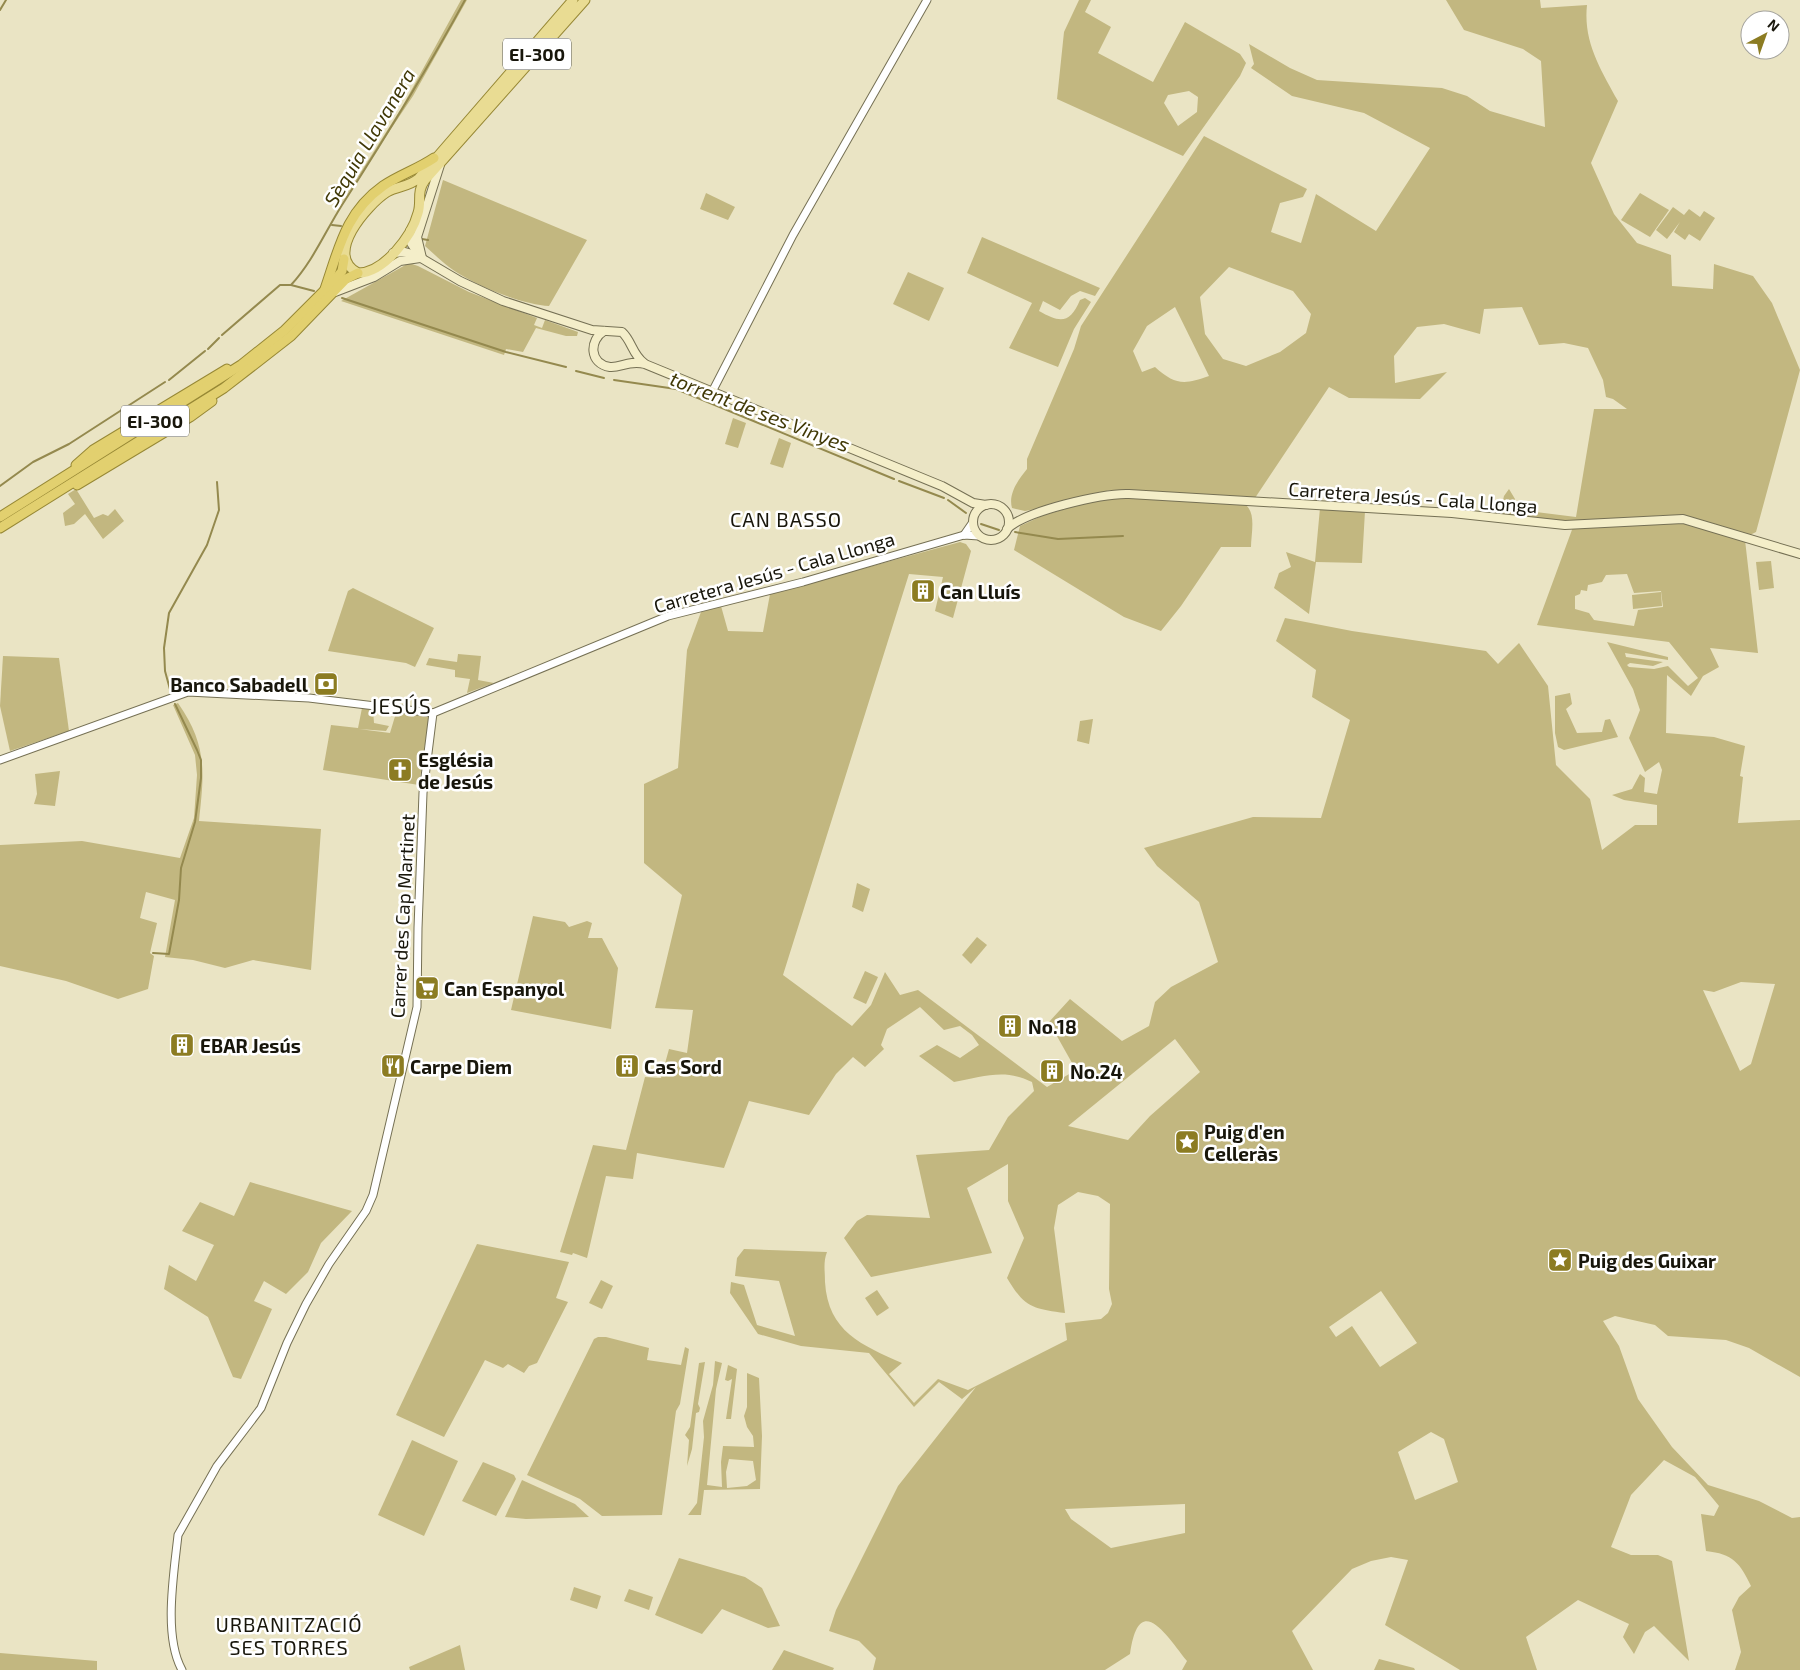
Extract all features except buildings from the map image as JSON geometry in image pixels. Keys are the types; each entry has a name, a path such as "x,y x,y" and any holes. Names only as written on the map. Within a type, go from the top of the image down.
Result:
{"highway":[{"name":"EI-300","path":"324,291 339,243 360,209 382,187 438,160"},
{"name":"EI-300","path":"0,518 63,477 184,404 241,365 285,330 324,291 338,276 344,259"},
{"name":"EI-300","path":"0,528 224,388 291,336 346,279 358,273"}],"main road":[{"name":"EI-300","path":"358,273 371,271 393,253 410,231 418,214 418,199 422,184 438,160 573,0"},
{"name":"EI-300","path":"344,259 348,241 363,216 384,195 394,189 403,188 419,178 438,160 584,0"},
{"path":"422,258 417,237 438,160"},
{"path":"403,188 412,191 418,199"},
{"path":"410,231 413,248 422,258"},
{"path":"393,253 405,252 422,258 480,291 585,328 622,332 636,356 645,364 942,486 968,501 998,506 1006,513 1022,518"},
{"path":"335,292 374,277 400,261 422,258"},
{"path":"344,259 350,268 358,273"},
{"path":"585,328 594,342 594,355 600,363 610,367 623,363 645,364"},
{"path":"594,342 604,331"},
{"path":"623,363 628,359 631,347"},
{"name":"Carretera Jesús - Cala Llonga","path":"1007,529 1022,518 1102,496 1129,494 1450,513 1566,525 1683,519 1800,554"},
{"path":"968,501 974,530 979,536 989,540 997,539 1007,529 1008,519 1006,513"},
{"path":"973,519 978,510 986,505"}],"street":[{"path":"712,392 793,235 927,0"},
{"path":"963,536 973,519"},
{"name":"Carretera Jesús - Cala Llonga","path":"433,713 568,659 668,616 803,582 963,536 979,536"},
{"path":"0,760 182,693 298,698 433,713"},
{"name":"Carrer des Cap Martinet","path":"182,1670 175,1651 171,1619 178,1535 217,1466 255,1418 306,1304 330,1264 366,1211 373,1195 417,1008 423,793 433,713"}],"shaded area":[{"path":"461,0 467,0 413,96 338,208 402,107"},
{"path":"1079,0 1091,0 1085,12 1111,27 1098,53 1153,82 1185,22 1240,54 1246,63 1240,76 1183,156 1057,99 1064,32","holes":["1189,91 1198,97 1197,112 1178,126 1164,103 1168,95"]},
{"path":"1446,0 1540,0 1541,8 1587,5 1586,18 1591,43 1600,67 1618,101 1591,163 1614,214 1637,243 1671,255 1672,286 1713,289 1714,264 1753,276 1772,303 1800,370 1756,532 1750,535 1695,518 1669,515 1564,522 1504,515 1500,512 1504,496 1509,489 1515,499 1512,509 1576,517 1594,409 1627,409 1613,399 1606,397 1603,380 1588,348 1564,343 1539,345 1522,307 1484,309 1480,334 1444,324 1417,327 1394,356 1395,383 1447,372 1420,399 1349,398 1329,387 1255,498 1110,490 1056,505 1025,511 1012,508 1011,498 1013,492 1017,482 1027,469 1027,459 1074,349 1081,326 1204,136 1307,189 1303,197 1280,203 1271,232 1301,243 1316,194 1376,231 1430,148 1364,113 1292,96 1251,68 1254,64 1249,44 1290,68 1317,80 1442,88 1467,96 1490,111 1545,127 1541,61 1523,49 1464,30","holes":["1229,267 1293,291 1311,314 1306,333 1280,352 1246,366 1223,359 1205,334 1200,297","1175,307 1209,376 1193,381 1180,382 1168,377 1155,367 1142,372 1133,351 1147,326"]},
{"path":"443,180 587,240 549,306 511,298 483,287 449,267 425,246"},
{"path":"706,193 735,207 728,220 700,209"},
{"path":"1640,193 1669,210 1650,237 1621,220"},
{"path":"1673,207 1684,215 1689,209 1700,217 1704,211 1715,218 1700,241 1689,234 1685,240 1674,232 1680,222 1667,239 1656,230"},
{"path":"982,237 1100,288 1095,296 1080,291 1071,296 1060,310 1043,301 1039,311 1059,319 1064,319 1072,314 1080,300 1085,298 1091,302 1074,329 1058,367 1009,348 1032,303 967,273"},
{"path":"409,263 469,292 537,318 534,325 542,328 545,320 578,332 577,336 566,336 536,328 523,352 506,349 504,355 341,301"},
{"path":"908,272 944,288 929,321 893,304"},
{"path":"733,418 746,423 738,448 725,444"},
{"path":"779,438 791,443 783,468 770,464"},
{"path":"76,489 94,518 103,514 108,516 115,509 124,521 103,539 85,514 74,524 65,526 63,513 75,504 68,494"},
{"path":"1108,497 1244,504 1248,507 1252,517 1251,547 1221,547 1181,606 1161,631 1124,617 1014,550 1020,526 1044,515"},
{"path":"1320,508 1365,511 1362,563 1316,562 1309,614 1274,588 1279,573 1291,567 1286,552 1315,562"},
{"path":"1677,522 1745,540 1758,653 1710,648 1719,667 1703,676 1691,696 1667,675 1666,733 1714,737 1745,746 1740,776 1743,777 1738,823 1800,820 1800,1377 1749,1348 1726,1340 1668,1336 1655,1325 1615,1316 1603,1321 1619,1346 1638,1399 1672,1447 1708,1485 1759,1501 1792,1518 1800,1517 1800,1670 1735,1670 1741,1652 1732,1610 1739,1597 1751,1586 1743,1571 1729,1557 1706,1551 1701,1514 1714,1516 1719,1506 1695,1477 1664,1460 1631,1495 1611,1547 1631,1555 1658,1555 1672,1561 1689,1661 1654,1626 1645,1632 1634,1654 1623,1637 1629,1624 1578,1600 1526,1637 1537,1670 1460,1670 1385,1625 1408,1560 1391,1557 1371,1561 1352,1569 1292,1631 1313,1670 1182,1670 1187,1661 1162,1630 1146,1621 1140,1624 1134,1635 1130,1654 1105,1670 873,1670 876,1658 859,1641 829,1631 836,1610 898,1486 976,1387 962,1399 939,1382 914,1407 869,1353 801,1346 758,1334 730,1293 731,1282 744,1285 757,1325 795,1336 779,1281 735,1276 737,1258 744,1249 827,1252 825,1282 833,1313 840,1325 861,1343 902,1363 889,1374 914,1403 938,1379 968,1390 1067,1340 1065,1323 1101,1319 1108,1313 1112,1304 1109,1289 1110,1204 1098,1196 1078,1192 1058,1205 1054,1228 1065,1313 1045,1310 1030,1305 1024,1301 1007,1278 1024,1238 1008,1201 1008,1164 967,1188 992,1253 871,1277 844,1238 857,1221 867,1215 930,1218 916,1155 989,1150 1008,1117 1034,1091 1032,1082 1012,1075 984,1076 954,1082 919,1056 937,1045 960,1058 979,1045 972,1035 960,1026 944,1030 920,1007 887,1029 881,1045 884,1049 865,1067 853,1057 836,1074 809,1115 749,1101 724,1168 637,1153 633,1179 606,1176 587,1258 573,1253 572,1255 560,1252 593,1145 626,1150 645,1077 661,1078 669,1049 687,1053 693,1010 655,1008 682,895 644,863 644,784 678,768 687,650 701,612 721,606 728,631 763,632 770,594 960,542 966,544 971,551 953,618 935,611 943,577 909,574 783,975 852,1026 871,1005 885,972 900,995 918,990 1047,1087 1076,1070 1049,1022 1070,999 1122,1041 1149,1026 1155,1002 1171,987 1218,962 1199,902 1157,866 1144,848 1253,817 1321,818 1350,720 1312,697 1316,670 1276,641 1285,618 1352,631 1486,651 1498,664 1519,643 1548,686 1556,765 1590,799 1602,850 1635,825 1657,825 1657,805 1624,800 1612,795 1632,789 1640,774 1645,778 1644,792 1657,794 1662,770 1659,762 1645,772 1629,738 1640,710 1633,689 1607,642 1668,657 1668,660 1625,653 1626,657 1663,662 1653,666 1630,663 1627,665 1629,667 1654,669 1668,666 1688,686 1698,678 1669,642 1537,625 1573,527","holes":["1627,574 1634,593 1661,591 1663,607 1638,610 1634,626 1594,620 1589,613 1575,609 1575,596 1580,594 1581,590 1587,591 1588,585 1602,582 1606,575","1741,982 1775,984 1751,1064 1740,1071 1703,990 1714,992","1175,1039 1200,1072 1150,1116 1128,1140 1068,1126","1381,1291 1417,1343 1380,1367 1352,1326 1336,1337 1329,1327","1431,1432 1444,1439 1458,1482 1415,1500 1398,1452","1185,1504 1185,1533 1111,1548 1071,1519 1065,1509"]},
{"path":"1771,561 1774,588 1759,590 1756,562"},
{"path":"353,588 434,628 415,667 406,663 328,651 348,591"},
{"path":"1661,592 1662,606 1633,609 1632,595"},
{"path":"458,654 481,656 478,680 494,683 467,693 470,679 455,677 455,670 426,665 429,658 457,662"},
{"path":"3,656 59,658 69,731 10,751 0,706"},
{"path":"1570,693 1572,704 1566,709 1577,733 1602,732 1605,720 1610,719 1618,737 1564,750 1558,747 1555,733 1555,696"},
{"path":"178,703 195,733 202,760 199,821 321,829 311,970 253,960 225,968 193,960 165,957 175,900 146,892 140,918 157,923 150,953 154,956 148,989 118,999 66,981 0,966 0,845 82,841 180,858 194,818 197,775 195,755 173,705"},
{"path":"362,708 373,710 374,723 389,726 386,731 359,729 390,733 396,713 429,717 419,785 323,770 331,725 358,728"},
{"path":"1093,719 1089,744 1077,741 1080,721"},
{"path":"60,771 55,806 34,804 37,794 35,774"},
{"path":"857,883 870,889 863,912 852,907"},
{"path":"533,916 565,922 569,927 587,921 592,923 588,938 602,938 618,968 611,1029 511,1010"},
{"path":"977,937 987,945 971,964 962,955"},
{"path":"865,971 878,977 866,1004 853,998"},
{"path":"250,1182 352,1211 321,1243 308,1272 286,1294 264,1281 254,1301 272,1309 241,1379 233,1377 208,1317 164,1289 169,1265 196,1281 214,1245 182,1231 200,1202 234,1216"},
{"path":"477,1244 569,1262 556,1298 568,1302 537,1363 529,1366 524,1373 508,1364 503,1368 485,1360 444,1437 396,1415"},
{"path":"601,1280 613,1286 602,1309 589,1303"},
{"path":"877,1290 889,1308 877,1316 865,1298"},
{"path":"606,1337 649,1348 647,1360 681,1365 685,1347 689,1349 680,1404 676,1411 662,1515 602,1516 580,1499 527,1475 594,1339"},
{"path":"715,1361 722,1363 716,1389 707,1485 722,1487 721,1462 723,1446 754,1447 753,1436 747,1427 744,1416 747,1407 747,1373 759,1378 762,1436 760,1489 704,1490 701,1515 688,1515 697,1503 704,1437 703,1421 713,1385","holes":["729,1459 753,1461 756,1480 747,1486 727,1488 726,1472"]},
{"path":"705,1362 698,1404 700,1408 699,1412 696,1413 692,1449 687,1466 689,1440 685,1435 690,1427 699,1363"},
{"path":"728,1365 737,1369 731,1419 726,1419 732,1379 725,1380"},
{"path":"412,1440 458,1461 424,1536 378,1515"},
{"path":"483,1462 514,1475 516,1479 496,1516 462,1501"},
{"path":"522,1480 575,1504 589,1517 526,1519 505,1517"},
{"path":"679,1558 745,1577 762,1588 780,1626 768,1628 722,1609 702,1634 655,1615"},
{"path":"574,1587 601,1596 597,1609 570,1600"},
{"path":"629,1589 653,1597 649,1610 624,1601"},
{"path":"460,1645 465,1670 410,1670 409,1667"},
{"path":"784,1650 834,1668 833,1670 772,1670"},
{"path":"0,1653 97,1661 97,1670 0,1670"},
{"path":"1379,1659 1414,1668 1415,1670 1374,1670"}],"waterway":[{"path":"0,10 6,0"},
{"name":"Sèquia Llavanera","path":"291,285 312,256 390,129 465,0"},
{"path":"332,225 341,226"},
{"path":"422,239 428,240"},
{"name":"torrent de ses Vinyes","path":"222,335 280,285 291,285 314,291"},
{"name":"torrent de ses Vinyes","path":"342,298 506,352 566,367"},
{"name":"torrent de ses Vinyes","path":"208,349 219,338"},
{"name":"torrent de ses Vinyes","path":"169,380 205,351"},
{"name":"torrent de ses Vinyes","path":"576,371 604,378"},
{"name":"torrent de ses Vinyes","path":"614,380 676,389 894,479"},
{"name":"torrent de ses Vinyes","path":"0,486 33,462 69,444 165,382"},
{"name":"torrent de ses Vinyes","path":"899,481 944,498"},
{"path":"171,693 165,671 164,648 169,613 207,545 219,510 217,482"},
{"name":"torrent de ses Vinyes","path":"948,500 966,513"},
{"name":"torrent de ses Vinyes","path":"981,524 999,530"},
{"name":"torrent de ses Vinyes","path":"1015,532 1058,539 1123,536"},
{"path":"153,953 169,954 179,900 181,868 195,822 201,778 201,760 175,704"}],"place":[{"name":"Can Lluís","path":"923,591"},
{"name":"Banco Sabadell","path":"326,684"},
{"name":"Església de Jesús","path":"400,770"},
{"name":"Can Espanyol","path":"427,988"},
{"name":"No.18","path":"1010,1026"},
{"name":"EBAR Jesús","path":"182,1045"},
{"name":"Carpe Diem","path":"393,1066"},
{"name":"Cas Sord","path":"627,1066"},
{"name":"No.24","path":"1052,1071"},
{"name":"Puig d'en Celleràs","path":"1187,1142"},
{"name":"Puig des Guixar","path":"1560,1260"}],"district":[{"name":"CAN BASSO","path":"786,519"},
{"name":"JESÚS","path":"401,705"},
{"name":"URBANITZACIÓ SES TORRES","path":"289,1636"}]}
